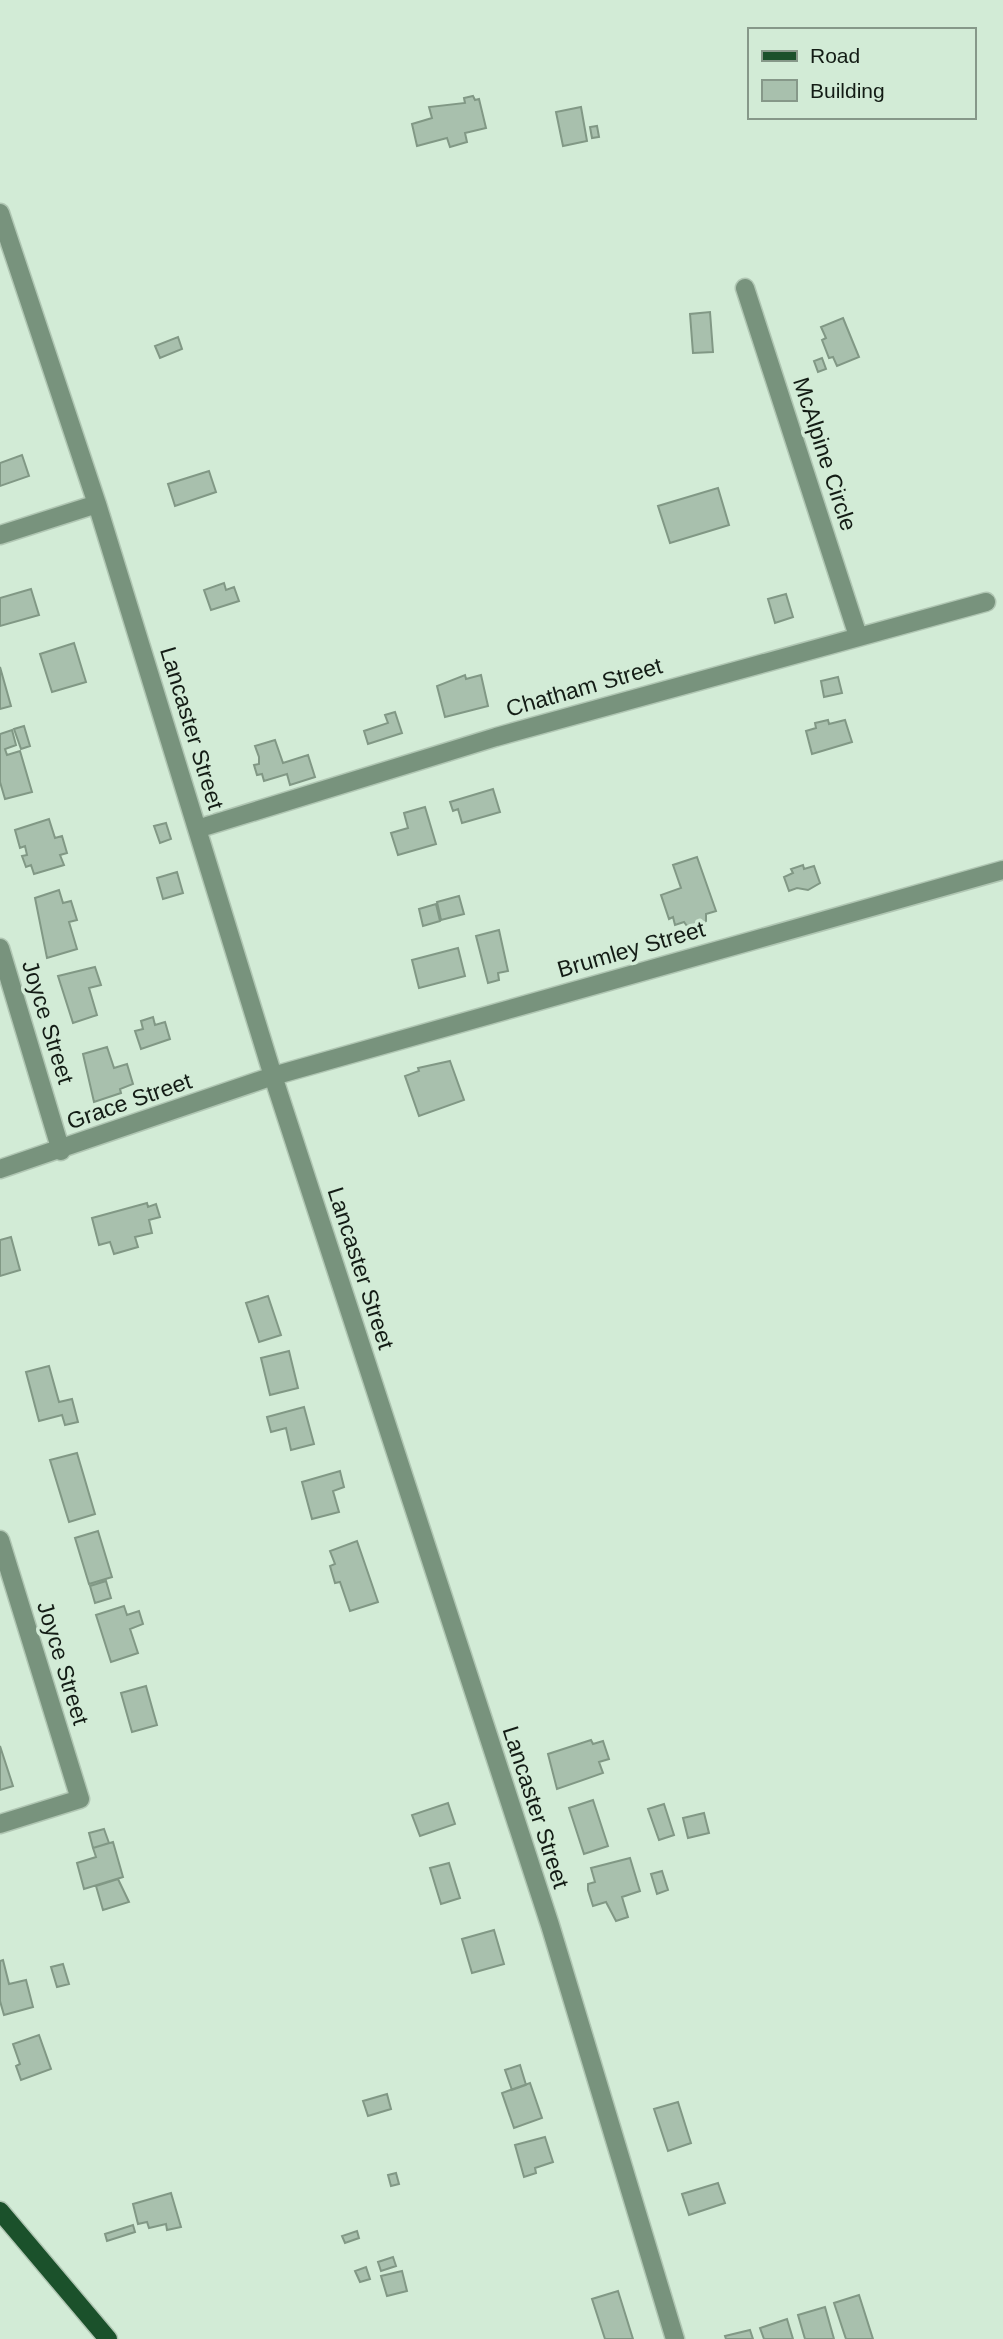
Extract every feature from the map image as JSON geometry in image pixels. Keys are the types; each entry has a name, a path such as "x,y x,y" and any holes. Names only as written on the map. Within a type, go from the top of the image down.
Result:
{"main road":[{"path":"0,2211 108,2339"}],"street":[{"name":"Lancaster Street","path":"1,218 97,504 273,1076 554,1938 675,2339"},
{"name":"McAlpine Circle","path":"745,288 858,636"},
{"path":"0,535 97,504"},
{"name":"Chatham Street","path":"197,829 496,737 986,601"},
{"name":"Brumley Street","path":"273,1076 1003,870"},
{"name":"Joyce Street","path":"0,948 61,1151"},
{"name":"Grace Street","path":"0,1169 61,1151 273,1076"},
{"name":"Joyce Street","path":"0,1540 80,1799 0,1824"}],"building":[{"path":"473,96 475,100 479,99 486,128 465,133 467,142 450,147 447,138 417,146 412,124 432,118 429,107 465,103 464,98"},
{"path":"581,107 587,141 563,146 556,112"},
{"path":"597,126 599,137 592,138 590,127"},
{"path":"710,312 713,352 693,353 690,314"},
{"path":"843,318 859,357 837,366 833,357 829,358 822,340 826,338 821,327"},
{"path":"178,337 182,349 160,358 155,346"},
{"path":"822,358 826,369 818,372 814,361"},
{"path":"22,455 29,476 0,486 0,463"},
{"path":"209,471 216,492 175,506 168,484"},
{"path":"718,488 729,525 670,543 658,506"},
{"path":"224,583 226,590 234,587 239,601 211,610 204,590"},
{"path":"31,589 39,615 0,626 0,598"},
{"path":"786,594 793,617 775,623 768,599"},
{"path":"74,643 86,682 52,692 40,654"},
{"path":"0,667 11,706 0,709"},
{"path":"465,675 466,679 481,675 488,706 445,717 437,686"},
{"path":"838,677 842,693 824,697 821,681"},
{"path":"395,712 402,733 368,744 364,731 388,723 385,715"},
{"path":"828,720 829,724 845,720 852,742 812,754 806,731 816,728 815,723"},
{"path":"24,726 30,746 21,749 14,729"},
{"path":"12,730 16,745 5,749 7,755 20,751 32,792 5,799 0,782 0,734"},
{"path":"275,740 283,763 308,755 315,777 290,785 287,774 264,781 262,774 257,775 254,765 259,764 259,757 255,746"},
{"path":"493,789 500,812 462,823 458,809 453,811 450,802"},
{"path":"425,807 436,844 398,855 391,833 408,828 404,813"},
{"path":"49,819 55,838 62,836 67,853 60,855 64,865 34,874 31,865 26,867 22,856 27,855 25,846 20,848 15,830"},
{"path":"166,823 171,839 160,843 154,826"},
{"path":"697,857 716,911 706,914 706,921 698,927 687,926 684,922 675,925 673,917 669,919 661,895 681,888 673,865"},
{"path":"803,865 804,869 814,866 820,883 808,890 797,888 789,891 784,877 793,873 791,869"},
{"path":"177,872 183,893 163,899 157,878"},
{"path":"59,890 63,903 71,901 77,920 69,922 77,949 47,958 35,898"},
{"path":"459,896 464,914 441,920 437,902"},
{"path":"436,904 440,921 423,926 419,909"},
{"path":"499,930 508,971 498,973 499,980 488,983 476,936"},
{"path":"458,948 465,976 419,988 412,960"},
{"path":"95,967 101,985 89,988 97,1015 73,1023 58,976"},
{"path":"153,1017 155,1025 165,1022 170,1039 141,1049 135,1031 143,1029 141,1021"},
{"path":"107,1047 114,1068 127,1064 133,1084 120,1089 121,1093 94,1102 83,1054"},
{"path":"450,1061 464,1100 419,1116 405,1076 419,1071 418,1068"},
{"path":"147,1203 148,1207 156,1204 160,1217 149,1220 152,1233 135,1237 138,1247 114,1254 110,1242 99,1245 92,1218"},
{"path":"11,1237 20,1270 0,1276 0,1240"},
{"path":"268,1296 281,1335 259,1342 246,1303"},
{"path":"289,1351 298,1388 270,1395 261,1358"},
{"path":"49,1366 59,1402 72,1399 78,1422 65,1425 62,1415 39,1421 26,1372"},
{"path":"304,1407 314,1444 291,1450 286,1428 271,1432 267,1417"},
{"path":"77,1453 95,1514 69,1522 50,1460"},
{"path":"340,1471 344,1487 333,1491 339,1512 312,1519 302,1482"},
{"path":"98,1531 112,1577 89,1584 75,1538"},
{"path":"357,1541 378,1602 350,1611 340,1582 335,1583 330,1566 335,1564 330,1551"},
{"path":"106,1581 111,1598 95,1603 90,1586"},
{"path":"124,1606 127,1615 139,1611 143,1624 130,1629 138,1653 111,1662 96,1615"},
{"path":"146,1686 157,1725 132,1732 121,1693"},
{"path":"591,1740 593,1744 603,1741 609,1759 599,1762 603,1773 557,1789 548,1754"},
{"path":"0,1746 13,1786 0,1790"},
{"path":"593,1800 608,1846 584,1854 569,1808"},
{"path":"448,1803 455,1824 420,1836 412,1815"},
{"path":"664,1804 674,1835 659,1840 648,1809"},
{"path":"704,1813 709,1833 688,1838 683,1818"},
{"path":"104,1829 109,1843 93,1848 89,1833"},
{"path":"113,1842 123,1877 84,1889 77,1863 96,1857 93,1848"},
{"path":"630,1858 640,1891 622,1897 628,1917 616,1921 606,1902 593,1906 588,1890 588,1884 595,1882 591,1868"},
{"path":"449,1863 460,1898 441,1904 430,1868"},
{"path":"662,1871 668,1890 657,1894 651,1874"},
{"path":"118,1879 129,1902 103,1910 96,1886"},
{"path":"494,1930 504,1964 472,1973 462,1939"},
{"path":"3,1960 9,1984 26,1980 33,2007 4,2015 0,2001 0,1961"},
{"path":"63,1964 69,1984 57,1987 51,1967"},
{"path":"39,2035 51,2069 21,2080 16,2066 20,2064 13,2044"},
{"path":"520,2065 526,2085 512,2090 505,2070"},
{"path":"530,2083 542,2118 514,2128 502,2093"},
{"path":"387,2094 391,2109 368,2116 363,2101"},
{"path":"678,2102 691,2143 668,2151 654,2109"},
{"path":"545,2137 553,2162 535,2168 536,2173 524,2177 515,2145"},
{"path":"396,2173 399,2184 391,2186 388,2175"},
{"path":"718,2183 725,2203 689,2215 682,2194"},
{"path":"171,2193 181,2227 167,2230 166,2224 149,2228 147,2222 138,2224 133,2204"},
{"path":"133,2225 135,2232 107,2241 105,2234"},
{"path":"357,2231 359,2238 345,2243 342,2236"},
{"path":"393,2257 396,2266 381,2271 378,2262"},
{"path":"366,2267 370,2279 360,2282 355,2271"},
{"path":"402,2271 407,2291 387,2296 381,2276"},
{"path":"618,2291 633,2339 605,2339 592,2299"},
{"path":"859,2295 873,2339 846,2339 834,2303"},
{"path":"825,2307 834,2339 805,2339 798,2315"},
{"path":"787,2319 793,2339 764,2339 760,2328"},
{"path":"750,2330 753,2339 726,2339 725,2336"}]}
